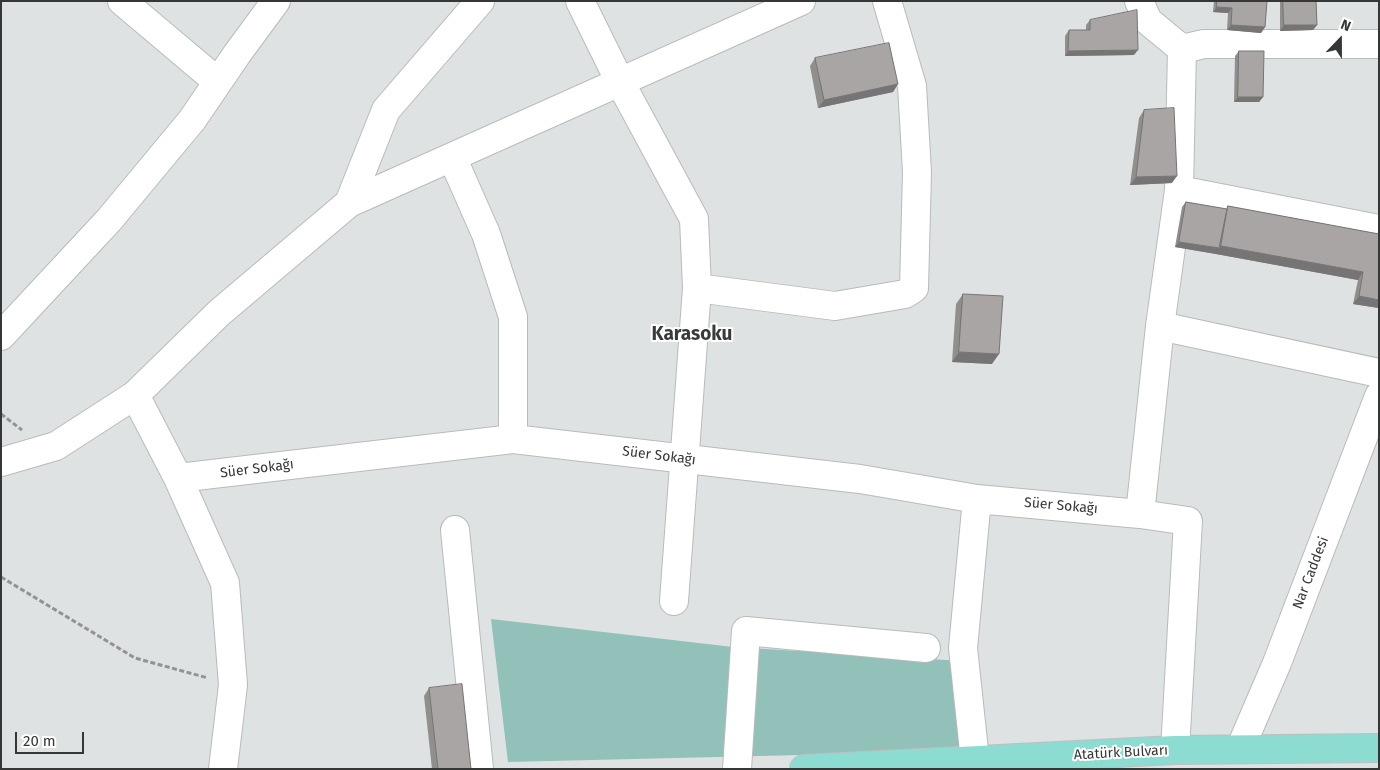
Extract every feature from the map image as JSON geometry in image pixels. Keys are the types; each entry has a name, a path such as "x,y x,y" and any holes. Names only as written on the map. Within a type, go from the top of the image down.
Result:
{"main road":[{"name":"Atatürk Bulvarı","path":"804,769 1175,750 1379,748"}],"street":[{"path":"122,1 218,82"},
{"path":"1,336 109,220 192,120 276,1"},
{"path":"349,203 386,110 480,1"},
{"path":"580,1 620,82 694,219 697,288 674,601"},
{"path":"1,462 56,446 135,395 219,312 349,203 801,1"},
{"path":"697,288 835,306 905,294 914,288 917,172 912,86 887,1"},
{"path":"1139,1 1148,21 1182,49"},
{"path":"1182,49 1204,44 1379,44"},
{"path":"1140,514 1160,326 1179,190 1182,49"},
{"path":"452,157 486,234 513,317 513,439"},
{"path":"1179,190 1379,229"},
{"path":"1160,326 1379,373"},
{"path":"135,395 178,478 225,583 232,684 223,769"},
{"name":"Nar Caddesi","path":"1240,749 1277,663 1379,396"},
{"name":"Süer Sokağı","path":"178,478 513,439 860,479 977,499 1188,520 1175,750"},
{"path":"975,760 964,648 977,499"},
{"path":"454,530 479,769"},
{"path":"737,769 746,631 926,648"}],"path":[{"path":"1,577 135,658 232,684"}],"green space":[{"path":"491,619 733,647 962,661 969,751 508,762"}],"building":[{"path":"1217,1 1267,1 1265,27 1231,25 1232,8 1217,7"},
{"path":"1283,1 1316,1 1317,25 1284,25"},
{"path":"1137,10 1138,50 1068,51 1069,30 1090,30 1090,20"},
{"path":"889,43 898,84 824,100 815,58"},
{"path":"1239,51 1264,51 1263,97 1238,97"},
{"path":"1174,108 1177,176 1136,177 1144,110"},
{"path":"1186,202 1227,209 1219,248 1179,242"},
{"path":"1228,206 1379,234 1379,300 1359,296 1363,272 1221,246"},
{"path":"963,294 1003,296 999,354 959,352"},
{"path":"462,684 471,769 438,769 429,688"}],"district":[{"name":"Karasoku","path":"692,335"}]}
